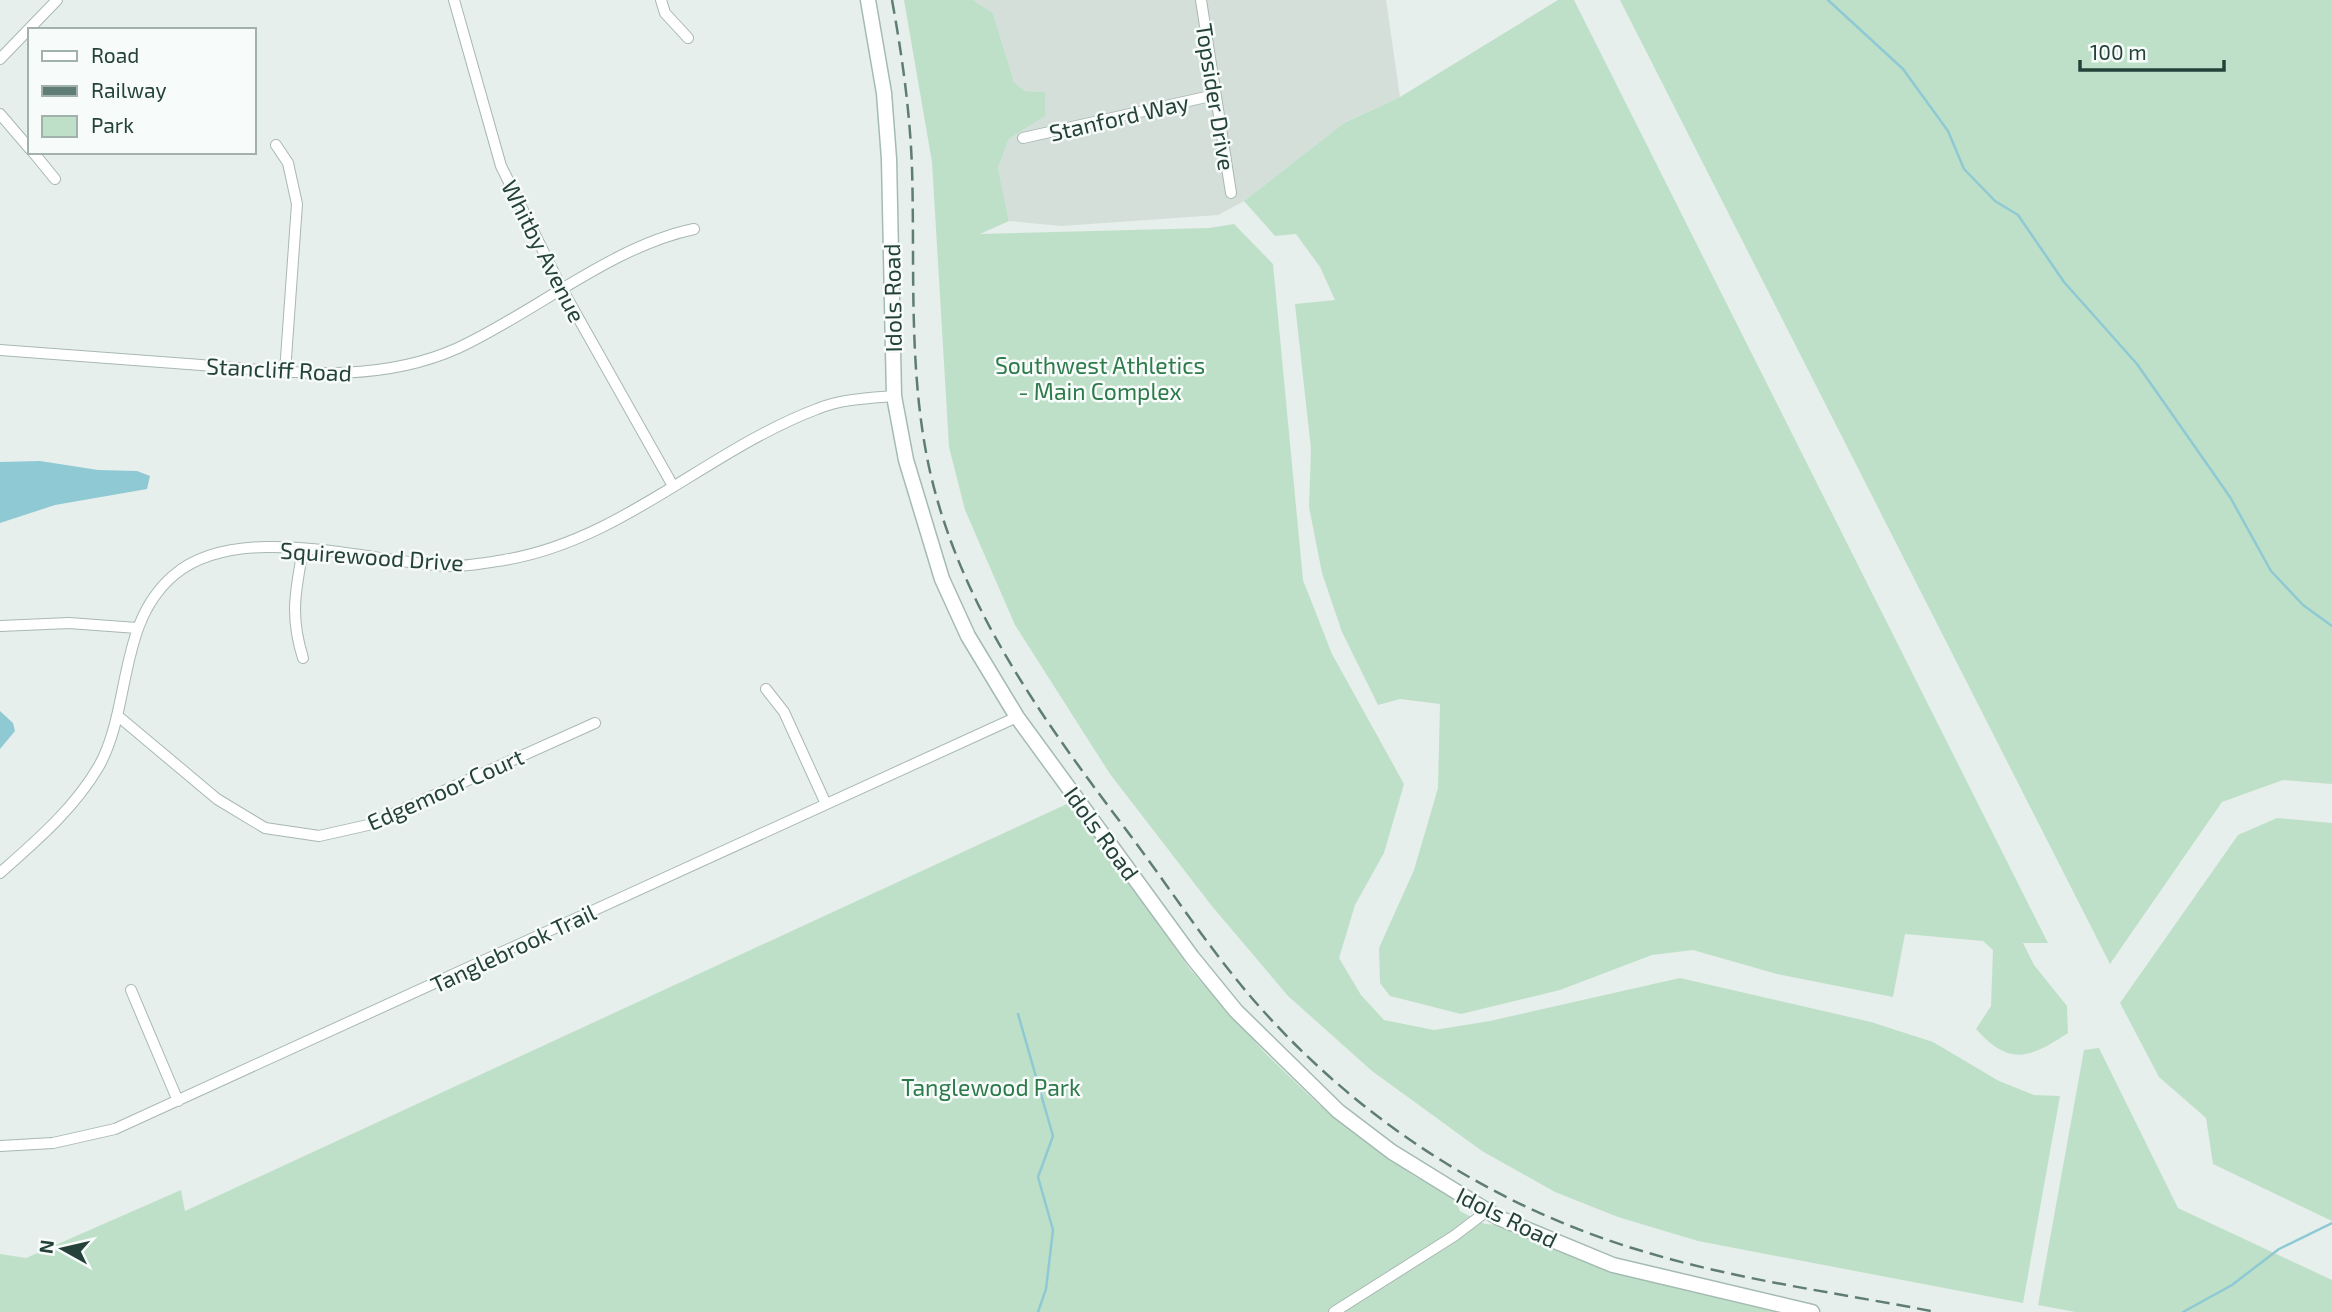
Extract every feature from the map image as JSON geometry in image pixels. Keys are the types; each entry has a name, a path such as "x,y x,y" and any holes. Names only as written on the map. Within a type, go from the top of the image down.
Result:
{"street":[{"path":"30,28 57,0"},
{"name":"Whitby Avenue","path":"454,0 501,166 562,289 673,486"},
{"path":"661,0 664,13 688,38"},
{"name":"Idols Road","path":"868,0 884,93 889,159 894,396 906,460 942,579 968,636 1017,717 1192,957 1236,1011 1338,1111 1391,1152 1487,1211 1613,1265 1812,1312"},
{"name":"Topsider Drive","path":"1200,0 1231,193"},
{"path":"0,59 28,30"},
{"name":"Stanford Way","path":"1023,138 1214,95"},
{"path":"0,114 28,147"},
{"path":"276,145 288,163 297,204 285,372"},
{"path":"34,154 55,179"},
{"name":"Stancliff Road","path":"0,350 285,372 349,374 403,368 458,348 650,243 694,229"},
{"name":"Squirewood Drive","path":"0,873 57,822 99,766 118,716 142,615 165,584 188,565 208,555 238,548 303,550 450,566 505,560 570,542 604,526 817,408 894,396"},
{"path":"303,550 293,604 294,629 303,658"},
{"path":"0,626 69,623 137,628"},
{"path":"766,689 784,712 826,804"},
{"name":"Edgemoor Court","path":"118,716 217,799 241,814 265,828 319,836 368,825 595,723"},
{"name":"Tanglebrook Trail","path":"0,1146 52,1143 115,1129 1017,717"},
{"path":"131,990 178,1101"},
{"path":"1334,1312 1454,1236 1487,1211"}],"shaded area":[{"path":"973,0 1386,0 1400,97 1344,123 1244,201 1218,215 1061,226 1009,221 998,168 1009,139 1044,116 1045,92 1025,91 1014,82 993,13"}],"green space":[{"name":"Southwest Athletics - Main Complex","path":"904,0 973,0 993,13 1014,82 1025,91 1045,92 1045,116 1009,139 998,168 1009,221 980,234 1209,228 1234,224 1273,264 1303,580 1332,654 1404,784 1384,853 1355,905 1339,958 1361,995 1384,1020 1434,1030 1490,1021 1680,978 1871,1022 1933,1042 1999,1081 2034,1095 2060,1096 2023,1303 1698,1241 1618,1217 1555,1192 1482,1151 1372,1071 1288,996 1211,905 1110,774 1015,625 965,510 949,447 932,162"},
{"path":"1558,0 1574,0 2048,943 2023,943 2034,965 2067,1006 2068,1033 2042,1048 2021,1055 2010,1054 1988,1041 1976,1029 1991,1006 1993,950 1983,941 1905,934 1893,997 1777,974 1693,950 1652,955 1560,990 1461,1014 1390,996 1380,983 1379,948 1414,870 1438,788 1440,704 1400,699 1378,705 1342,632 1322,573 1309,507 1311,449 1295,304 1335,300 1320,267 1296,234 1275,236 1244,201 1344,123 1400,97"},
{"path":"1620,0 2332,0 2332,784 2283,780 2222,802 2110,964"},
{"name":"Tanglewood Park","path":"1071,802 1189,968 1266,1054 1318,1104 1414,1176 1455,1199 1460,1211 1485,1224 1498,1225 1549,1248 1624,1274 1788,1312 0,1312 0,1254 26,1258 181,1190 185,1211"},
{"path":"2277,818 2332,823 2332,1221 2213,1164 2206,1118 2159,1077 2120,1003 2238,835"},
{"path":"2099,1048 2178,1208 2332,1280 2332,1312 2075,1312 2038,1305 2084,1050"}],"water":[{"path":"40,461 98,470 137,471 150,476 147,489 55,505 0,523 0,462"},
{"path":"0,711 13,723 15,731 0,749"}],"waterway":[{"path":"1828,0 1903,69 1948,131 1964,169 1995,201 2018,215 2064,282 2137,364 2230,497 2271,571 2303,605 2332,626"},
{"path":"1018,1014 1053,1136 1038,1177 1053,1230 1046,1289 1038,1312"},
{"path":"2183,1312 2232,1285 2279,1249 2332,1223"}],"railway":[{"path":"892,0 905,83 911,147 918,393 929,467 943,517 960,566 982,612 1034,701 1228,969 1266,1014 1347,1092 1438,1158 1536,1211 1588,1233 1678,1261 1751,1278 1936,1312"}]}
